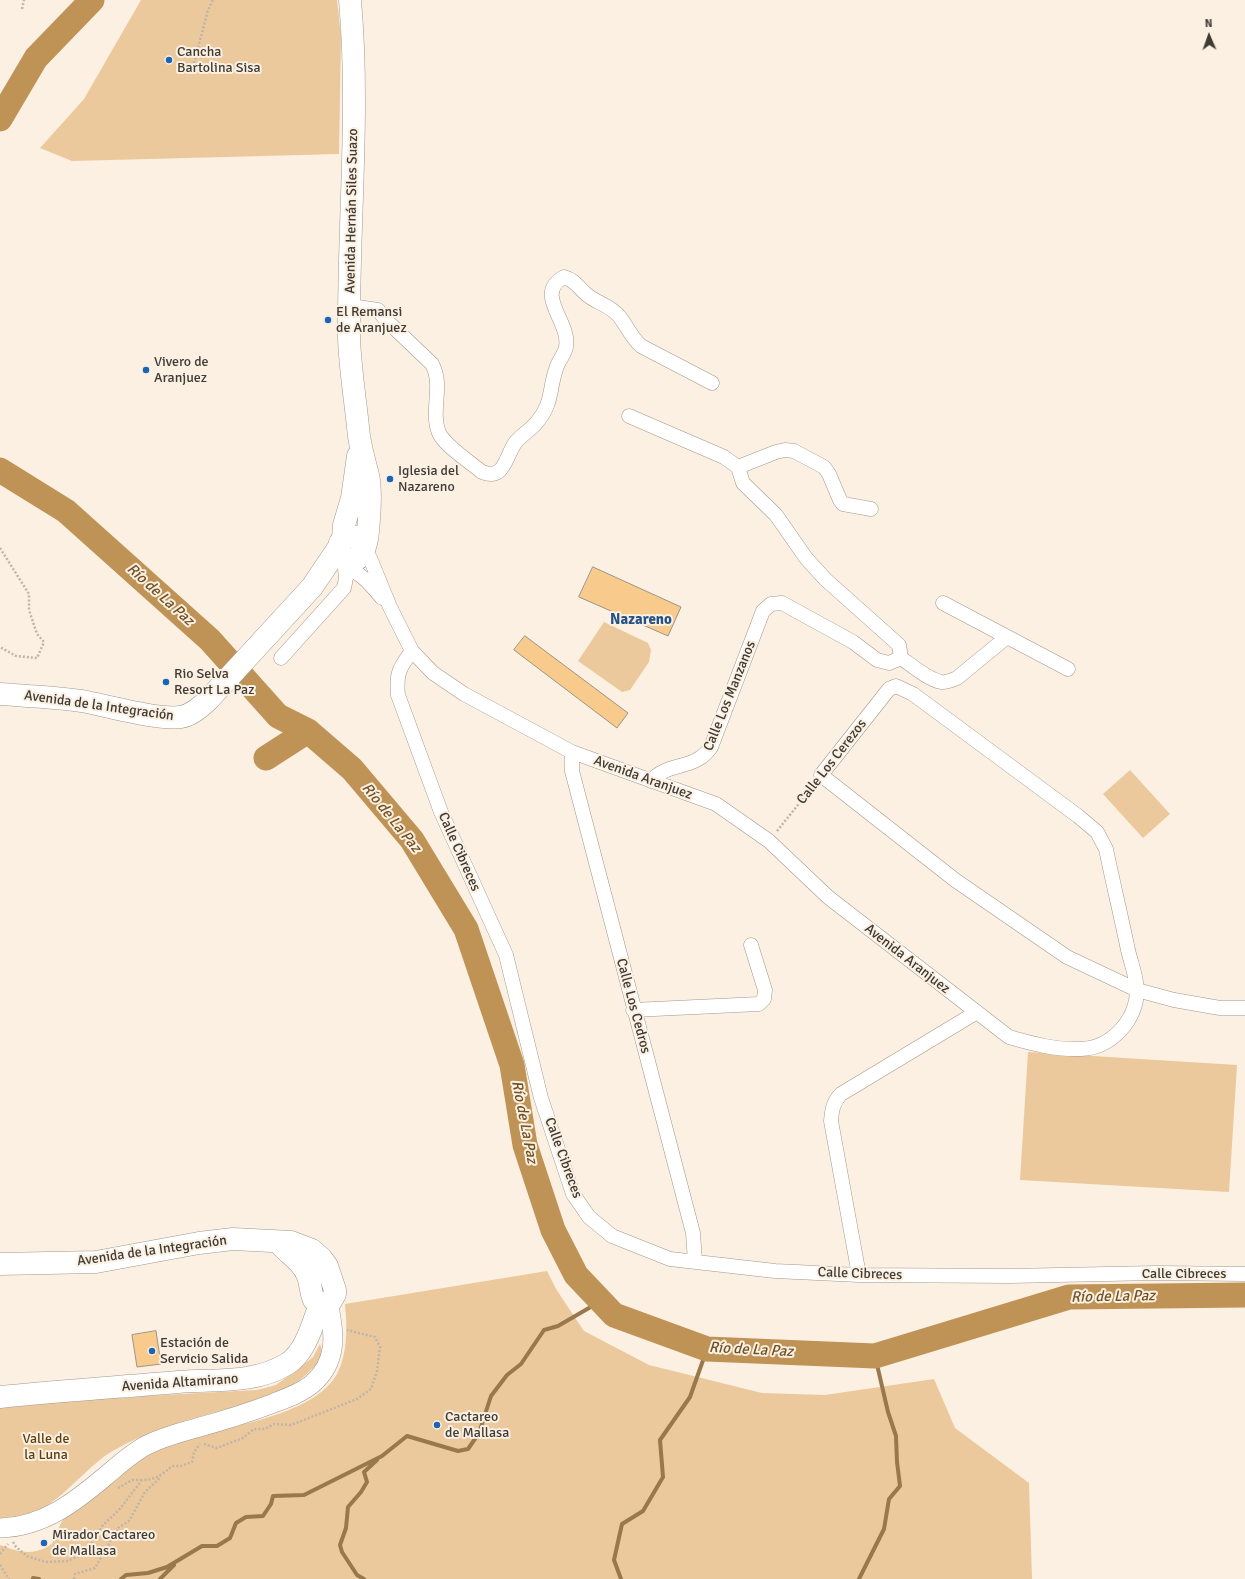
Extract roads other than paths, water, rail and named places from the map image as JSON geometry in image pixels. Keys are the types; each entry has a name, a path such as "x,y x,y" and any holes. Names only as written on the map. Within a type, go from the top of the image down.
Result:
{"main road":[{"name":"Avenida Hernán Siles Suazo","path":"350,0 353,32 354,99 349,339 359,445 369,477 369,516 367,538 355,558"},
{"name":"Avenida Hernán Siles Suazo","path":"341,543 344,525 352,498 359,445"},
{"path":"341,543 346,537 355,536 361,541 355,558"},
{"name":"Avenida de la Integración","path":"0,694 80,701 153,715 182,717 196,711 209,699 262,640 312,588 341,543"},
{"name":"Avenida de la Integración","path":"312,588 355,558"},
{"name":"Avenida de la Integración","path":"0,1264 96,1262 199,1243 233,1239 279,1243 289,1254 302,1264 308,1276 323,1296 333,1326 333,1341 329,1360 322,1372 311,1384 292,1396 251,1412 169,1435 152,1443 125,1460 82,1496 48,1518 6,1531"},
{"name":"Avenida Altamirano","path":"0,1397 195,1381 240,1380 268,1373 288,1363 298,1353 311,1329 323,1296"}],"street":[{"path":"350,306 378,310 387,321 432,364 437,372 438,382 436,420 440,434 446,442 482,472 489,475 496,474 502,469 516,442 537,423 545,412 552,391 555,370 566,348 567,336 552,302 551,290 556,281 564,277 572,279 585,293 596,301 610,308 619,316 632,338 641,346 712,383"},
{"path":"629,416 724,457 738,467 743,483 776,515 806,558 825,579 899,645 901,658 933,678 941,682 948,682 961,674 1008,638"},
{"path":"738,467 776,452 794,450 824,467 829,474 843,504 871,509"},
{"path":"355,558 352,570 363,577 390,607"},
{"path":"281,658 344,588 346,578 355,558"},
{"name":"Avenida Aranjuez","path":"355,558 370,558 390,607 412,651 433,673 464,694 572,752 716,804 769,841 828,897 1009,1037 1042,1046 1082,1049 1102,1043 1127,1025 1135,1005 1137,990 1106,849 1096,832 1078,816 919,699 896,686"},
{"name":"Calle Los Manzanos","path":"651,781 664,770 695,762 705,756 711,747 764,611 771,604 782,603 853,642 877,660 889,663 901,658"},
{"path":"943,603 1068,669"},
{"name":"Calle Cibreces","path":"412,651 401,665 397,679 398,695 441,812 506,955 541,1098 573,1194 589,1217 612,1236 670,1259 775,1271 859,1275 1010,1276 1156,1273 1245,1274"},
{"name":"Calle Los Cerezos","path":"896,686 889,689 821,775 955,880 1067,957 1137,990"},
{"name":"Calle Los Cedros","path":"572,752 572,771 633,1010 693,1234 695,1261"},
{"path":"633,1010 759,1004 764,1000 765,990 751,945"},
{"path":"1137,990 1174,1000 1220,1008 1245,1008"},
{"path":"859,1275 831,1121 832,1109 835,1100 841,1094 977,1012"}],"waterway":[{"name":"Río de La Paz","path":"0,119 36,58 92,0"},
{"name":"Río de La Paz","path":"0,470 66,511 210,640 278,716 308,731 352,769 412,840 466,929 512,1065 525,1145 553,1230 576,1275 614,1315 707,1349 875,1356 1069,1297 1245,1295"},
{"path":"266,758 308,731"},
{"path":"121,1579 126,1575 148,1573 167,1567 202,1546 217,1546 230,1538 236,1523 246,1517 263,1516 271,1504 273,1496 304,1495 382,1456 407,1436 458,1451 468,1449 479,1433 491,1396 507,1375 521,1364 544,1330 558,1326 601,1301"},
{"path":"621,1579 614,1560 622,1524 643,1511 663,1477 660,1440 690,1397 707,1349"},
{"path":"859,1579 884,1529 889,1499 900,1486 896,1436 888,1412 875,1356"},
{"path":"364,1579 357,1575 342,1552 340,1545 346,1528 348,1507 361,1492 367,1482 364,1472 377,1460"},
{"path":"160,1579 174,1565"},
{"path":"33,1578 39,1579"}],"place":[{"name":"Cancha Bartolina Sisa","path":"169,60"},
{"name":"El Remansi de Aranjuez","path":"328,320"},
{"name":"Vivero de Aranjuez","path":"146,370"},
{"name":"Iglesia del Nazareno","path":"390,479"},
{"name":"Rio Selva Resort La Paz","path":"166,682"},
{"name":"Estación de Servicio Salida","path":"152,1351"},
{"name":"Cactareo de Mallasa","path":"437,1425"},
{"name":"Mirador Cactareo de Mallasa","path":"44,1543"}],"district":[{"name":"Nazareno","path":"641,620"}],"park label":[{"name":"Valle de la Luna","path":"46,1448"}]}
